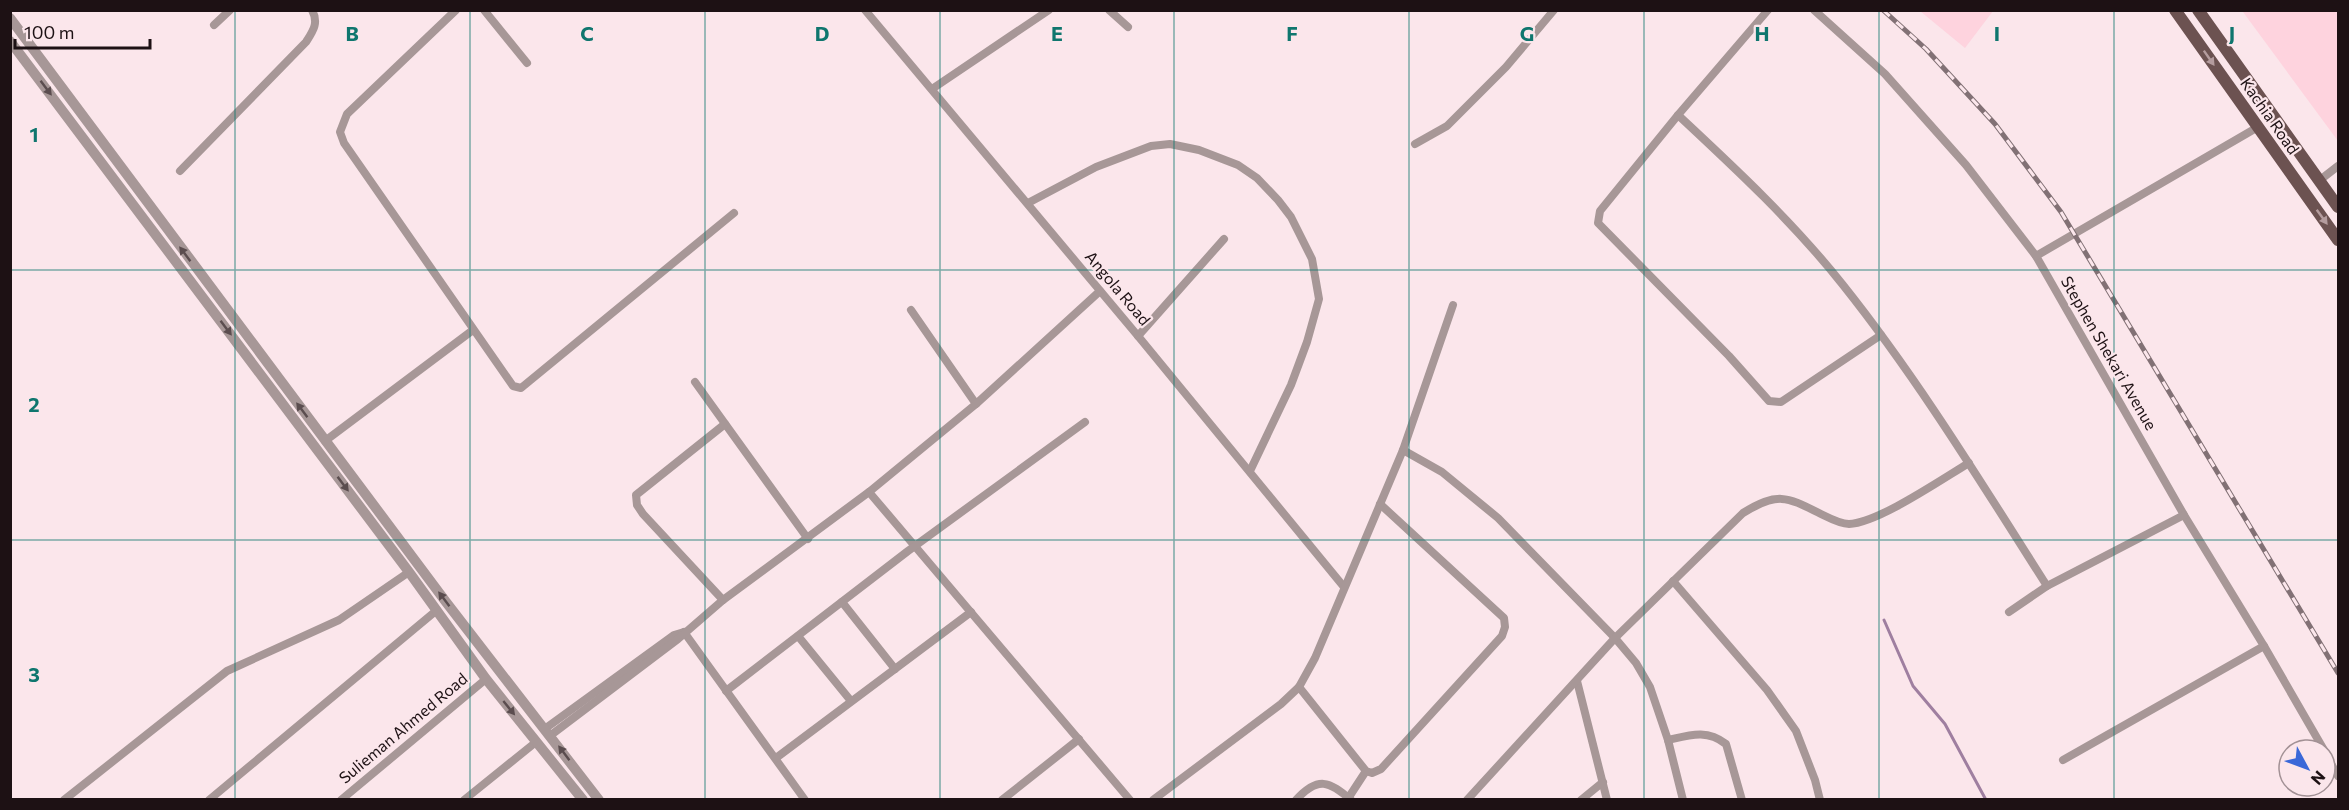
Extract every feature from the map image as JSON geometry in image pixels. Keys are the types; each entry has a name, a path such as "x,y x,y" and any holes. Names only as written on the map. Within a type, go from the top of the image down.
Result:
{"main road":[{"name":"Kachia Road","path":"2175,10 2338,240"},
{"name":"Kachia Road","path":"2198,10 2338,207"}],"street":[{"path":"214,26 230,10"},
{"path":"180,171 306,42 315,28 316,20 312,10"},
{"path":"456,10 347,114 340,132 344,143 513,386 521,388 734,213"},
{"path":"484,10 527,63"},
{"name":"Angola Road","path":"865,10 1028,203 1344,587"},
{"path":"932,89 1049,10"},
{"path":"1109,10 1128,27"},
{"path":"1415,144 1447,126 1506,67 1554,10"},
{"path":"1768,10 1600,211 1598,223 1729,356 1765,397 1775,403 1781,402 1881,335"},
{"name":"Stephen Shekari Avenue","path":"1814,10 1885,74 1966,165 2036,256 2184,515 2264,646 2317,738"},
{"path":"10,18 325,441 599,800"},
{"path":"10,41 409,572 486,679 580,798"},
{"path":"1678,115 1748,181 1842,284 1881,335 1968,463 2047,586"},
{"path":"2036,256 2258,128"},
{"path":"1028,203 1096,167 1151,146 1170,144 1199,150 1238,165 1257,178 1278,200 1291,217 1312,259 1319,299 1307,342 1291,385 1250,471"},
{"path":"2320,180 2338,166"},
{"path":"1138,336 1224,238"},
{"path":"548,732 678,639 723,600 869,492 976,404 1100,291"},
{"path":"1153,800 1281,704 1299,687 1315,658 1403,450 1453,305"},
{"path":"911,310 976,404"},
{"path":"325,441 473,330"},
{"path":"695,382 808,539"},
{"path":"726,691 916,546 1085,422"},
{"path":"723,600 643,514 636,505 636,495 725,424"},
{"path":"1403,450 1442,472 1498,518 1615,638 1636,663 1650,687 1668,740 1683,800"},
{"path":"1467,800 1615,638 1743,513 1763,501 1783,497 1831,519 1849,524 1874,518 1968,463"},
{"path":"869,492 1130,800"},
{"path":"1299,687 1366,771 1372,773 1381,769 1502,636 1505,627 1504,618 1380,504"},
{"path":"2009,612 2047,586 2184,515"},
{"path":"64,800 227,671 339,620 409,572"},
{"path":"1673,581 1767,690 1796,731 1815,780 1820,800"},
{"path":"843,602 895,669"},
{"path":"209,800 437,610"},
{"path":"776,758 971,612"},
{"path":"684,632 805,800"},
{"path":"460,643 471,633"},
{"path":"798,636 851,701"},
{"path":"2063,760 2264,646"},
{"name":"Sulieman Ahmed Road","path":"341,800 486,679"},
{"path":"1576,681 1607,800"},
{"path":"1668,740 1702,733 1718,738 1726,744 1742,800"},
{"path":"1002,800 1079,739"},
{"path":"464,800 536,742"},
{"path":"1296,800 1312,786 1324,782 1334,785 1350,798 1366,771"},
{"path":"1581,800 1603,782"}],"shaded area":[{"path":"1920,11 1993,11 1965,48"},
{"path":"2338,11 2338,141 2243,12"}],"waterway":[{"path":"1884,620 1913,686 1945,724 1986,800"}],"railway":[{"path":"1883,10 1926,49 1995,124 2061,212 2338,673"}]}
